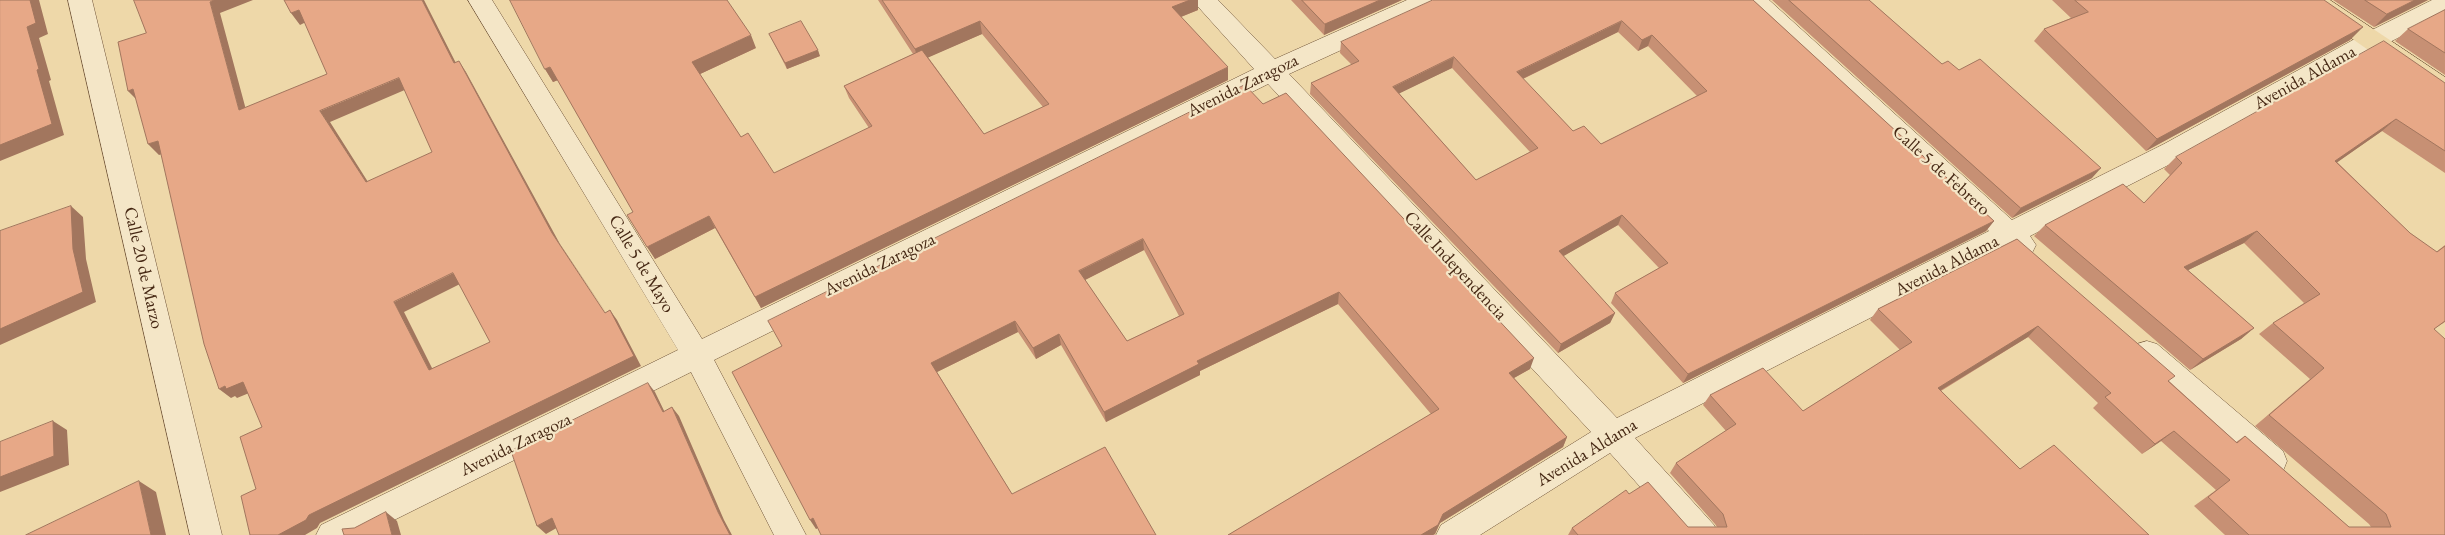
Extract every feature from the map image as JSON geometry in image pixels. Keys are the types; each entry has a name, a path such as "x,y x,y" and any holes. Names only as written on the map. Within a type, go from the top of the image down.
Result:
{"main road":[{"path":"2313,0 2445,90"}],"street":[{"name":"Calle 20 de Marzo","path":"80,0 206,535"},
{"name":"Calle 5 de Mayo","path":"480,0 697,356 790,535"},
{"name":"Calle Independencia","path":"1204,0 1613,435 1703,535"},
{"name":"Avenida Zaragoza","path":"332,535 1272,71 1430,0"},
{"name":"Calle 5 de Febrero","path":"1754,0 2040,260"},
{"name":"Avenida Aldama","path":"1452,535 1613,435 2173,151 2371,41 2445,4"},
{"path":"2131,339 2289,476"}],"building":[{"path":"0,0 30,0 36,23 27,27 52,124 0,145"},
{"path":"134,0 214,0 210,2 239,110 327,74 299,10 291,13 284,0 422,0 454,63 459,61 552,233 605,313 610,310 634,356 309,515 306,520 278,535 250,535 241,496 256,489 240,437 262,427 243,382 226,389 225,386 219,389 204,344 158,141 148,144 133,89 128,91 118,42 146,33","holes":["399,78 432,152 366,182 320,111","453,273 490,342 429,370 394,302"]},
{"path":"510,0 727,0 751,35 692,62 741,137 748,133 774,173 872,126 844,86 922,50 984,134 1049,104 980,21 915,49 882,0 1190,0 1172,7 1228,67 755,297 709,216 647,247 627,215 633,212 550,67 545,69"},
{"path":"1302,0 1380,0 1325,24"},
{"path":"1433,0 1753,0 1994,221 1688,374 1615,293 1668,263 1622,215 1559,251 1615,313 1561,344 1311,83 1359,61 1341,42","holes":["1622,21 1642,40 1652,35 1707,91 1601,144 1584,126 1573,131 1517,72","1454,57 1538,148 1476,180 1393,87"]},
{"path":"1789,0 1869,0 1942,64 1948,61 1959,70 1980,59 2101,168 2021,208"},
{"path":"2075,0 2324,0 2363,27 2157,139 2044,29 2088,12"},
{"path":"2365,0 2415,0 2387,14"},
{"path":"2445,10 2445,53 2408,29"},
{"path":"801,21 818,50 785,63 769,34"},
{"path":"2384,41 2445,83 2445,151 2396,119 2335,161 2410,233 2437,252 2445,246 2445,321 2434,329 2445,339 2445,535 2249,535 2208,497 2230,480 2174,431 2155,444 2105,397 2111,393 2038,326 1938,388 2020,469 2054,445 2149,535 1578,535 1572,528 1626,490 1629,494 1648,482 1688,527 1727,527 1723,514 1676,463 1736,424 1710,395 1763,368 1803,411 1912,342 1878,309 2017,239 2175,376 2168,381 2237,443 2245,436 2349,527 2391,527 2386,514 2269,415 2324,368 2273,323 2320,294 2257,231 2184,267 2254,328 2203,359 2045,225 2123,184 2144,203 2182,163 2176,157"},
{"path":"1245,85 1263,104 1286,93 1534,358 1509,373 1567,437 1443,514 1438,525 1421,535 1228,535 1439,409 1339,292 1197,361 1199,364 1104,412 1059,334 1033,348 1015,321 931,363 1012,494 1105,447 1156,535 821,535 813,518 810,520 732,372 782,346 768,321","holes":["1143,239 1184,314 1127,341 1079,271"]},
{"path":"71,206 73,249 83,292 0,329 0,231"},
{"path":"648,383 663,412 672,407 730,535 559,535 552,518 537,526 511,451"},
{"path":"53,421 54,456 0,477 0,442"},
{"path":"139,481 151,535 26,535"},
{"path":"386,512 392,535 344,535 342,529 354,528"}]}
